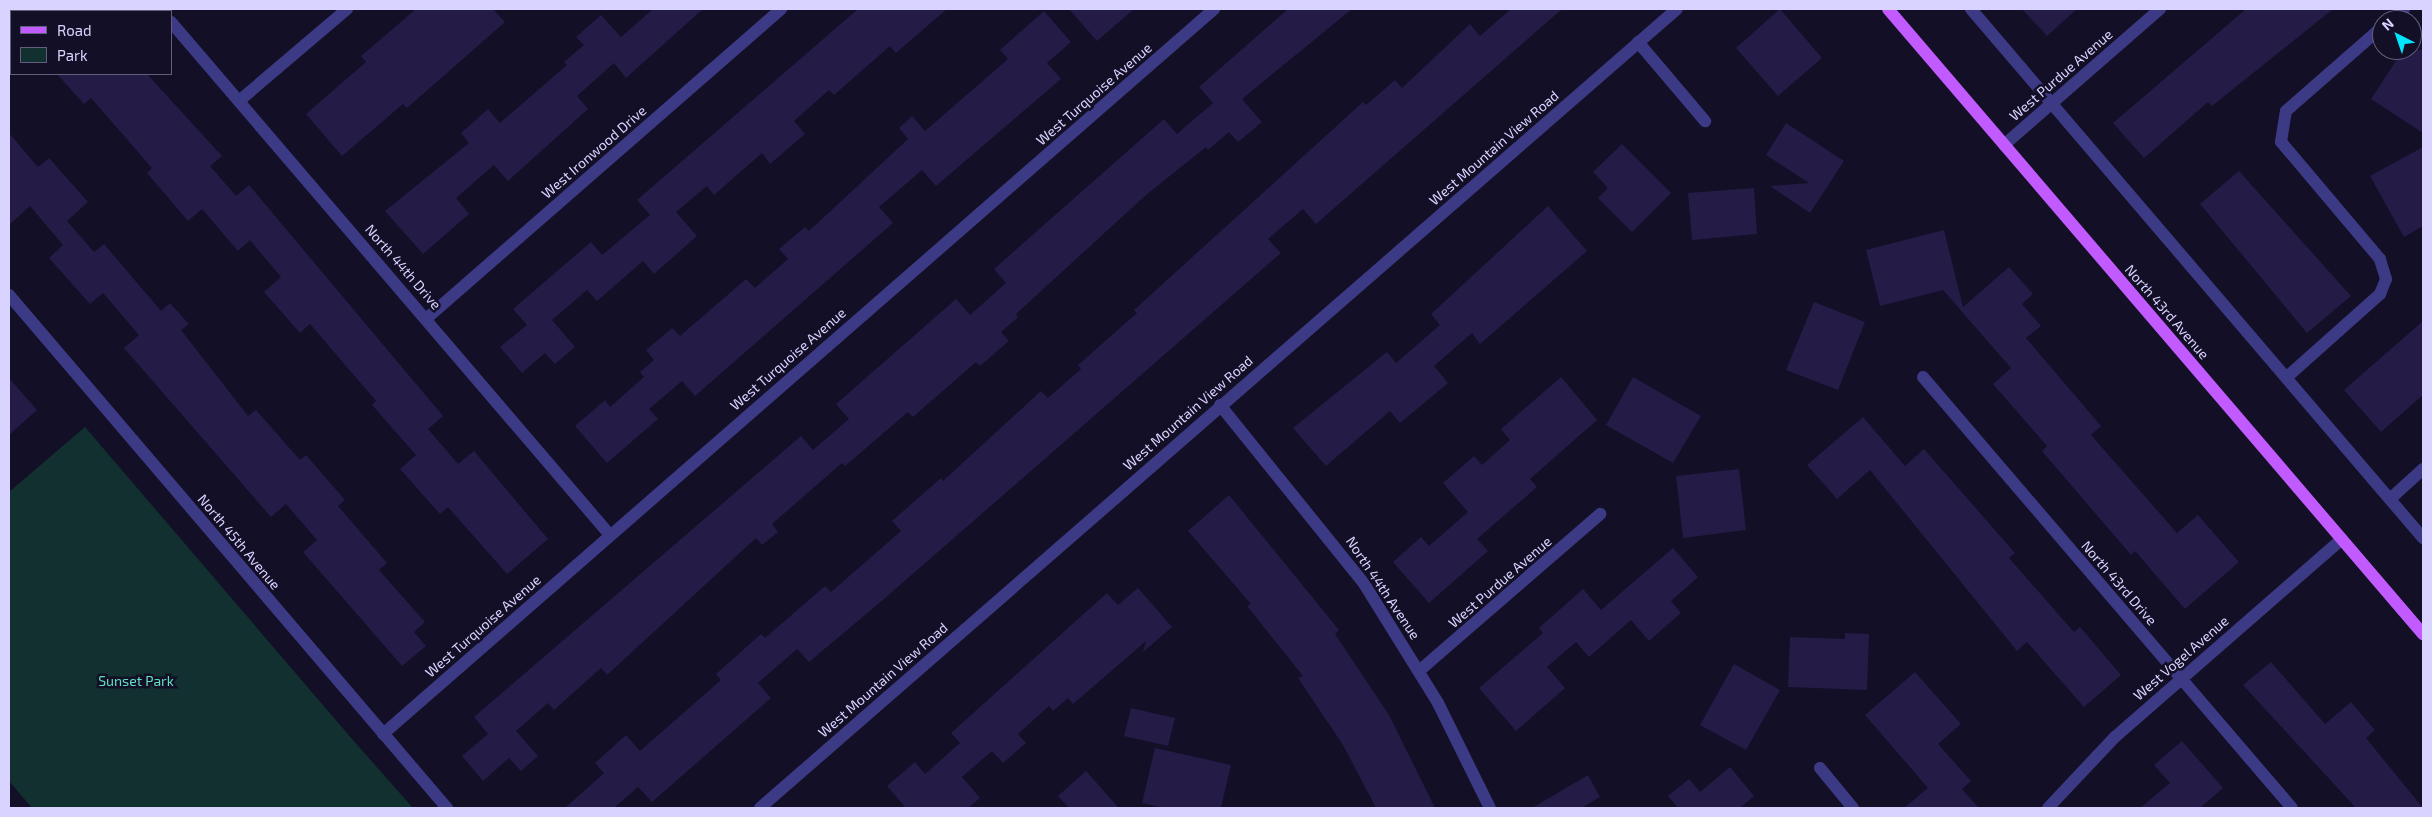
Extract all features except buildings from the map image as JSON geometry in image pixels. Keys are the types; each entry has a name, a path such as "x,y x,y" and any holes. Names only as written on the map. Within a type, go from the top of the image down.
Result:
{"main road":[{"name":"North 43rd Avenue","path":"1888,9 2423,634"}],"street":[{"path":"239,101 347,9"},
{"name":"West Ironwood Drive","path":"427,318 781,9"},
{"name":"West Mountain View Road","path":"760,808 1220,405 1677,9"},
{"path":"1971,9 2423,538"},
{"name":"West Purdue Avenue","path":"2004,145 2160,9"},
{"name":"West Turquoise Avenue","path":"383,734 1208,11"},
{"name":"North 44th Drive","path":"172,23 427,318 609,534"},
{"path":"2287,377 2380,294 2386,279 2380,259 2281,142 2286,111 2372,37"},
{"path":"1638,42 1705,121"},
{"name":"North 45th Avenue","path":"10,298 447,808"},
{"name":"North 43rd Drive","path":"1923,377 2292,808"},
{"name":"North 44th Avenue","path":"1220,405 1363,582 1419,671 1490,808"},
{"path":"2390,499 2423,469"},
{"name":"West Purdue Avenue","path":"1419,671 1600,514"},
{"name":"West Vogel Avenue","path":"2048,808 2074,777 2180,678 2342,539"},
{"path":"1820,768 1853,808"}],"green space":[{"name":"Sunset Park","path":"85,427 413,808 32,808 9,781 9,492"}]}
